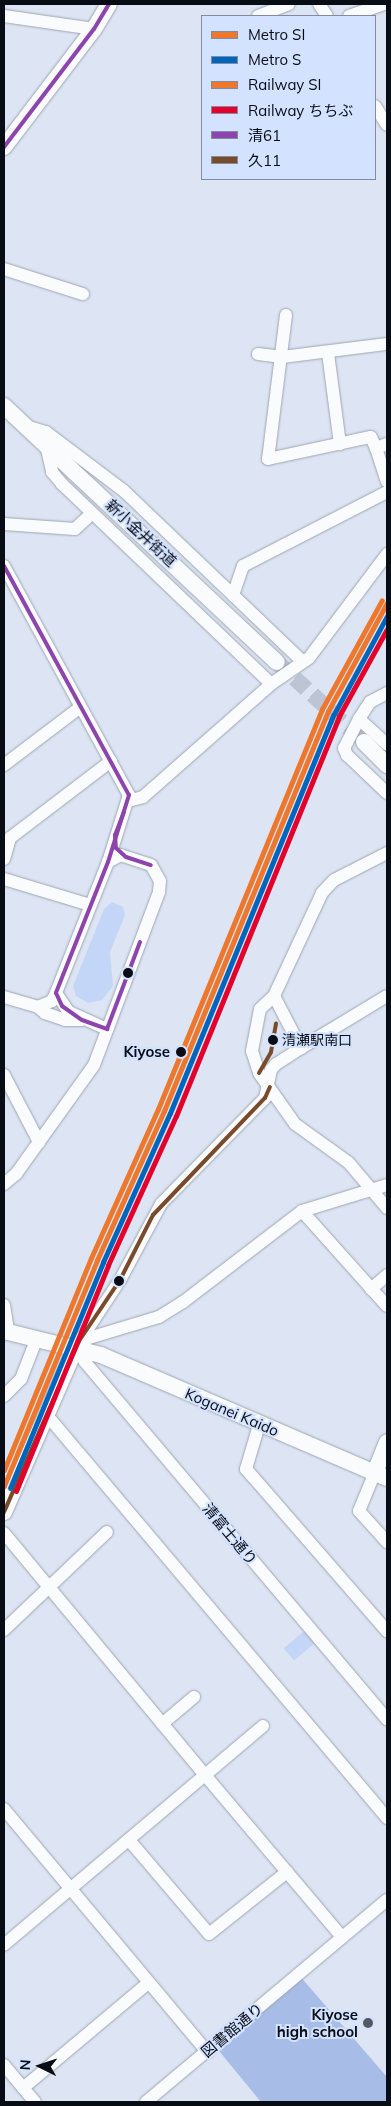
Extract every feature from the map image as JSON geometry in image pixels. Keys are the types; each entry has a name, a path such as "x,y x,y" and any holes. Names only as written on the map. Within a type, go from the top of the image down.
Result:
{"main road":[{"path":"4,147 94,28 108,4"},
{"name":"新小金井街道","path":"4,406 278,662"},
{"path":"364,742 387,765"},
{"name":"Koganei Kaido","path":"6,1331 78,1344 259,1424 381,1475"},
{"path":"4,1512 78,1344"},
{"path":"381,1475 387,1442"}],"street":[{"path":"261,15 289,4"},
{"path":"319,4 326,15"},
{"path":"352,15 384,4"},
{"path":"4,16 94,28"},
{"path":"376,108 387,125"},
{"path":"4,269 83,294"},
{"path":"286,316 268,459 371,437 382,446 387,481"},
{"path":"258,354 282,357 328,353 387,344"},
{"path":"328,353 340,444"},
{"path":"26,426 46,432 124,491 302,661"},
{"path":"46,445 52,472 91,514 271,684"},
{"path":"233,595 243,566 387,492"},
{"path":"4,524 76,529 91,514"},
{"path":"128,800 143,797 271,684 318,649 387,554"},
{"path":"4,566 79,708 126,784 128,800 115,835 108,862 56,993 52,1001 38,1007"},
{"path":"387,693 370,702 344,748 347,755 387,793"},
{"path":"4,765 79,708"},
{"path":"359,719 387,744"},
{"path":"4,859 10,838 111,761"},
{"path":"115,835 116,848 126,856"},
{"path":"387,853 327,886 274,996 260,1009 255,1029 253,1062 302,1132 349,1163 387,1208"},
{"path":"4,1184 16,1174 94,1064 159,892 160,881 151,865 126,856 116,855 108,862"},
{"path":"4,879 90,905"},
{"path":"56,993 62,1006 82,1020 107,1029"},
{"path":"274,996 301,1048"},
{"path":"78,1344 120,1280 161,1204 265,1098 270,1087 271,1070 301,1048 387,996"},
{"path":"4,997 38,1007 45,1013 65,1020 82,1020"},
{"path":"4,1075 39,1142"},
{"path":"78,1344 159,1317 183,1302 302,1211 370,1188 387,1185"},
{"path":"302,1211 387,1306"},
{"path":"371,1289 387,1275"},
{"path":"4,1304 6,1331"},
{"path":"4,1396 21,1379 37,1338"},
{"name":"清富士通り","path":"78,1344 85,1362 387,1720"},
{"path":"46,1414 387,1818"},
{"path":"259,1424 246,1469 387,1631"},
{"path":"381,1475 359,1511 387,1542"},
{"path":"4,1630 51,1589 108,1532"},
{"path":"4,1533 342,1937"},
{"path":"162,1724 194,1697"},
{"path":"4,1945 263,1726"},
{"path":"4,1809 206,2052"},
{"path":"129,1840 209,1934 287,1872"},
{"name":"図書館通り","path":"146,2102 387,1900"},
{"path":"23,2088 148,1983"},
{"path":"4,2065 35,2102"}],"shaded area":[{"path":"112,902 123,907 125,915 110,952 113,986 102,1000 88,1003 76,996 73,986 104,909"},
{"path":"309,1627 319,1639 294,1660 284,1648"},
{"path":"299,1975 387,2077 387,2102 261,2102 215,2046"}],"tunnel":[{"path":"277,662 364,742"}],"metro line":[{"name":"SI","path":"4,1486 97,1260 164,1111 328,711 387,603"},
{"name":"S","path":"10,1488 103,1262 170,1113 334,714 387,616"}],"rail line":[{"name":"SI","path":"4,1470 91,1258 158,1109 322,709 382,600"},
{"name":"ちちぶ","path":"16,1491 108,1265 176,1116 339,716 387,629"}],"transit line":[{"name":"清61","path":"4,147 94,29 109,4"},
{"name":"清61","path":"4,566 129,795 108,862 56,993 62,1006 82,1020 107,1029 140,942"},
{"name":"清61","path":"124,812 115,835 116,848 126,857 151,865"},
{"name":"久11","path":"259,1073 271,1052 276,1023"},
{"name":"久11","path":"4,1512 79,1341 120,1280 153,1215 265,1098 270,1087"}],"place":[{"name":"清瀬駅南口","path":"273,1040"},
{"name":"Kiyose","path":"181,1052"},
{"name":"Kiyose high school","path":"368,2023"}]}
